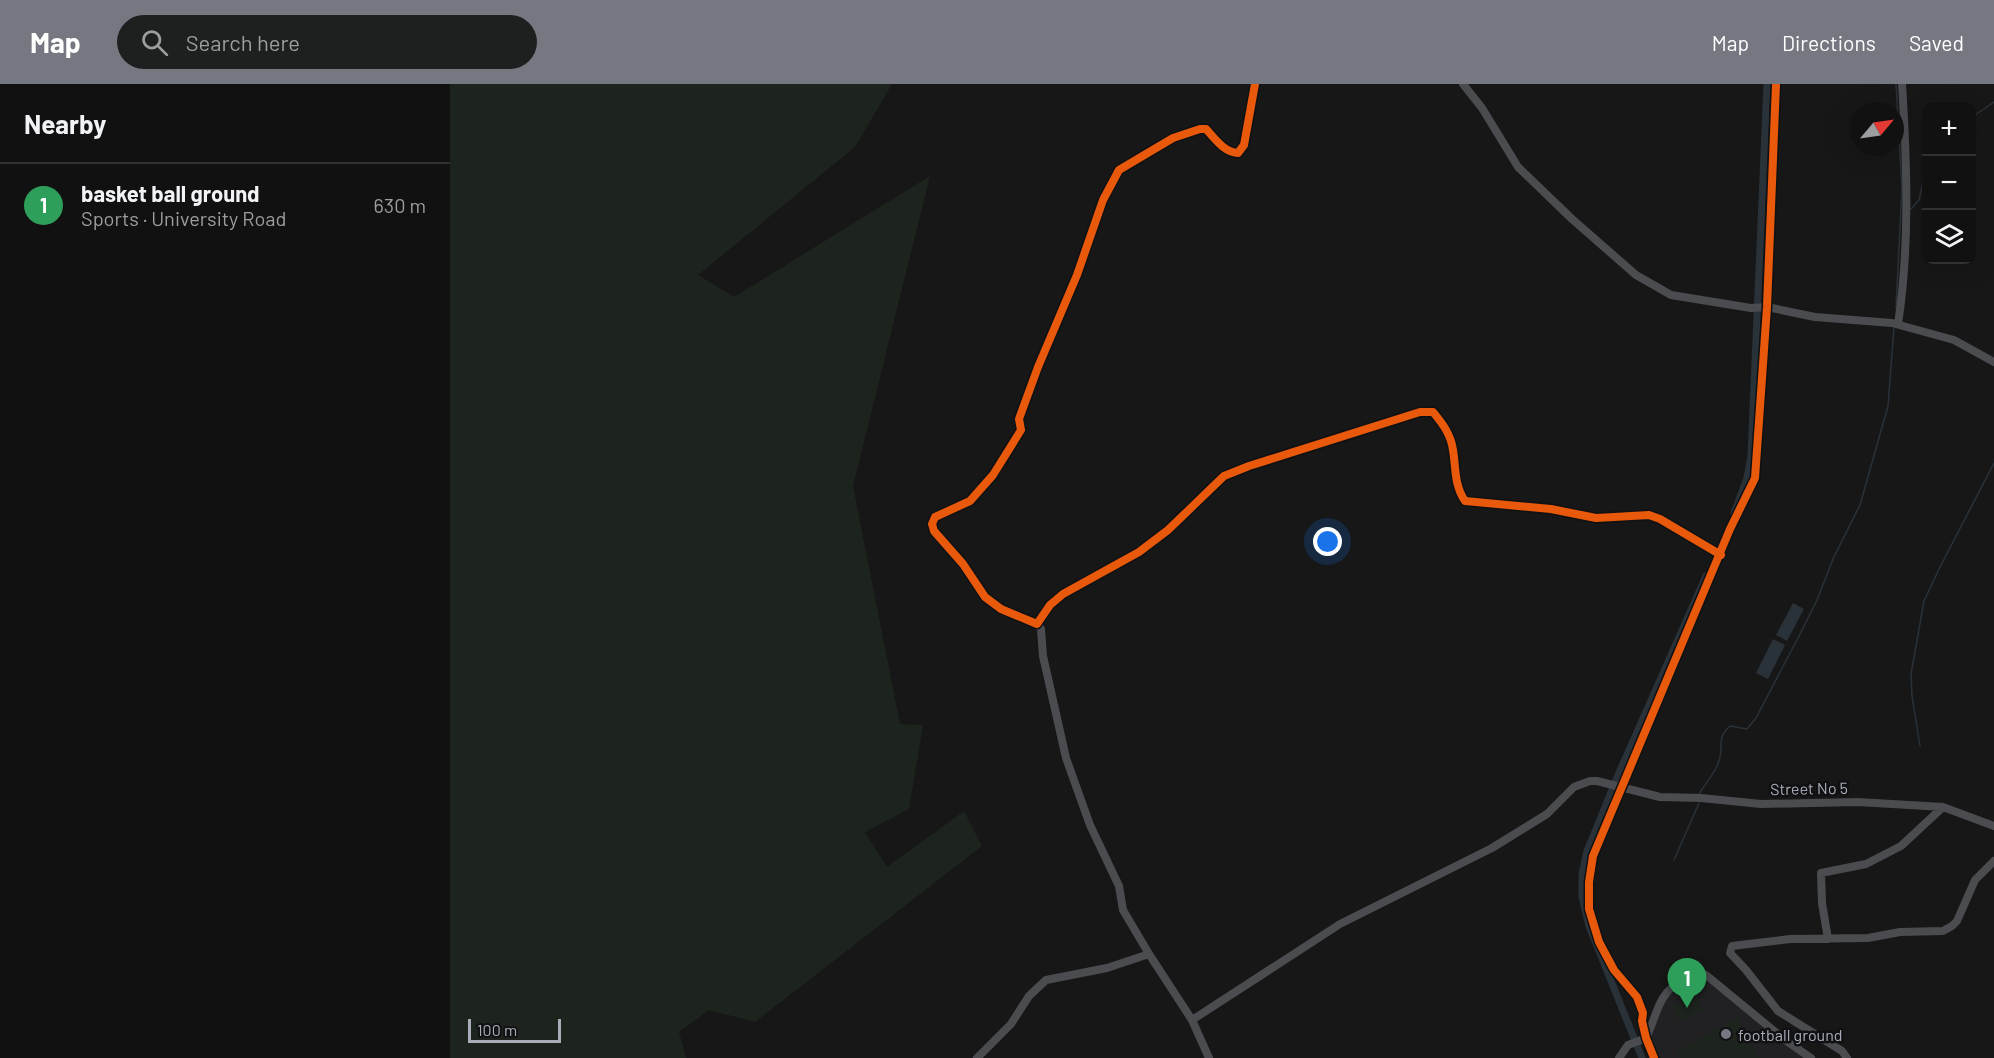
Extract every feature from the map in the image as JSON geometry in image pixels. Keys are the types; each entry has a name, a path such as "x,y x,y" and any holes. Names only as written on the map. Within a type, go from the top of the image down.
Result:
{"street":[{"path":"1209,1058 1192,1020 1123,910 1119,886 1090,825 1066,758 1044,656 1041,630 1037,624 1001,609 986,597 963,564 941,542 932,524 935,517 970,501 993,476 1022,430 1019,419 1038,368 1077,275 1103,200 1119,170 1173,138 1200,129 1206,129 1218,143 1231,152 1238,153 1245,145 1255,84"},
{"path":"1463,84 1482,108 1518,167 1572,219 1636,275 1671,295 1751,309 1765,307 1815,317 1895,324 1954,340 1994,362"},
{"path":"1654,1058 1643,1039 1643,1013 1637,997 1614,970 1599,942 1588,909 1589,882 1593,856 1620,787 1730,529 1755,478 1776,84"},
{"path":"1895,324 1904,288 1906,208 1902,84"},
{"path":"1037,624 1050,605 1063,594 1139,552 1168,530 1224,476 1420,412 1433,412 1447,429 1453,449 1458,492 1465,501 1551,509 1596,518 1648,515 1660,519 1720,554"},
{"name":"Street No 5","path":"1192,1020 1340,924 1492,848 1548,814 1574,787 1590,781 1660,797 1761,804 1858,802 1943,807 1994,826"},
{"path":"1828,939 1822,903 1821,873 1866,864 1901,846 1943,807"},
{"path":"1847,1058 1842,1051 1778,1011 1730,953 1731,946 1790,939 1868,938 1900,932 1943,931 1957,921 1975,880 1994,861"},
{"path":"977,1058 1011,1024 1029,996 1046,980 1107,968 1149,954"},
{"path":"1619,1058 1631,1043 1643,1039 1665,993 1687,976 1698,972 1706,975 1785,1040 1811,1058"}],"shaded area":[{"path":"450,84 892,84 855,147 698,275 734,297 930,176 853,486 900,724 923,725 909,809 865,832 887,867 964,811 982,846 755,1022 709,1010 679,1032 686,1058 450,1058"},
{"path":"1793,603 1804,609 1787,641 1776,635"},
{"path":"1773,639 1785,645 1768,679 1756,673"},
{"path":"1699,976 1703,976 1807,1058 1655,1058 1649,1040 1667,996"},
{"path":"1697,997 1703,1012 1678,1021 1673,1005"},
{"name":"football ground","path":"1737,1018 1759,1058 1680,1058 1677,1051"}],"waterway":[{"path":"1734,513 1747,478 1751,456 1767,84"},
{"path":"1896,84 1902,188 1896,308"},
{"path":"1976,114 1994,102"},
{"path":"1909,209 1919,200 1922,186"},
{"path":"1699,794 1718,765 1723,734 1730,726 1747,729 1756,718 1817,600 1833,559 1860,505 1888,406 1894,327"},
{"path":"1920,746 1911,674 1924,601 1994,463"},
{"path":"1642,1058 1589,926 1582,897 1582,874 1587,851 1618,775 1706,576"},
{"path":"1674,860 1699,803"}],"cycle path":[{"path":"1255,84 1244,145 1238,153 1224,148 1206,129 1200,129 1173,138 1119,170 1103,200 1077,275 1038,367 1019,419 1021,430 993,475 970,501 935,517 932,524 934,531 963,564 985,597 1001,609 1037,624 1050,605 1063,594 1139,552 1168,530 1224,476 1420,412 1433,412 1443,425 1452,445 1457,483 1465,501 1551,509 1596,518 1649,515 1660,519 1721,555"},
{"path":"1654,1058 1646,1038 1642,1021 1643,1013 1637,997 1614,970 1599,942 1589,909 1589,882 1593,856 1730,529 1755,478 1767,307 1776,84"}],"place":[{"name":"basket ball ground","path":"1687,1008"},
{"name":"football ground","path":"1726,1034"}]}
